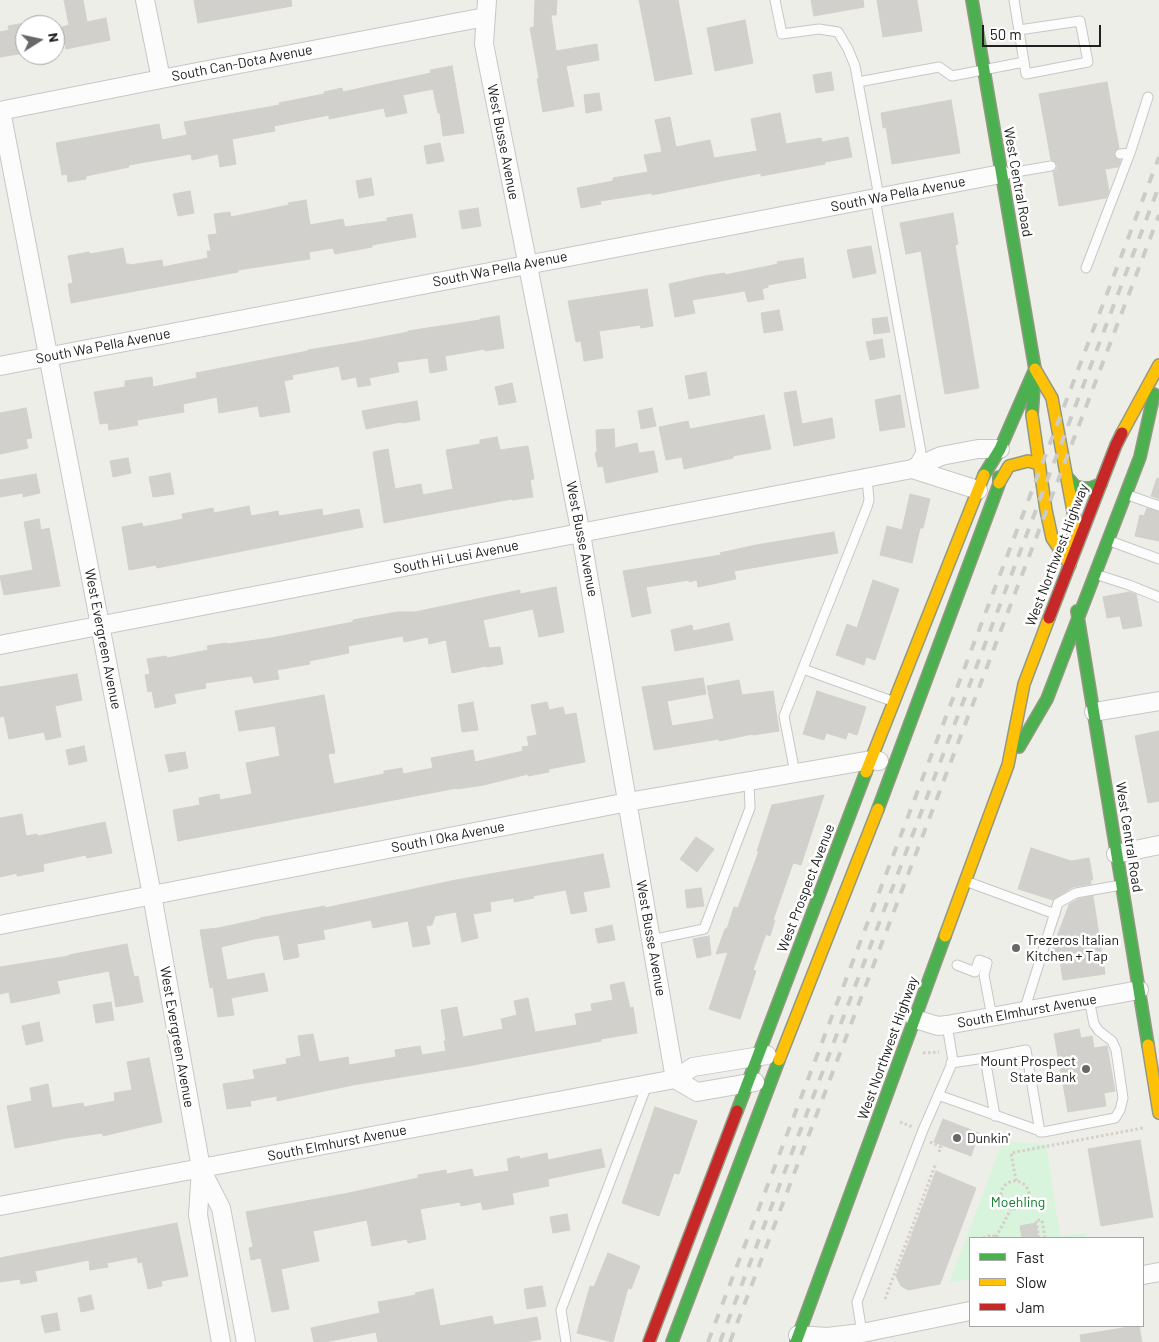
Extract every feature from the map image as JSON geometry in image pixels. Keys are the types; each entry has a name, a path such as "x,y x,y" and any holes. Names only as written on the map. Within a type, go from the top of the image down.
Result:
{"main road":[{"name":"West Central Road","path":"972,0 1035,369 1032,414 1039,464 1052,538 1070,565"},
{"name":"West Northwest Highway","path":"797,1338 1008,765 1024,684 1116,445 1159,365"},
{"name":"West Central Road","path":"1035,369 1052,398 1075,522 1070,565 1074,595 1121,885 1157,1087 1159,1113"},
{"name":"West Prospect Avenue","path":"649,1342 871,760 982,478 1000,449 1035,369"},
{"name":"West Northwest Highway","path":"1008,765 1047,698 1140,457 1159,370"},
{"name":"West Prospect Avenue","path":"672,1342 782,1053 896,763 999,483 1000,449"},
{"path":"999,483 1009,466 1028,461 1039,464"},
{"path":"1067,478 1076,486 1083,488 1090,488 1101,484"}],"street":[{"path":"145,0 161,78"},
{"name":"South Can-Dota Avenue","path":"0,111 486,9"},
{"name":"West Busse Avenue","path":"486,9 484,44 581,534 675,1079"},
{"name":"West Evergreen Avenue","path":"0,111 152,895 201,1168 198,1215 221,1342"},
{"name":"South Wa Pella Avenue","path":"0,366 1001,174"},
{"name":"South Hi Lusi Avenue","path":"0,645 868,478 912,469 941,456 978,449 1000,449"},
{"name":"South Hi Lusi Avenue","path":"912,469 978,490"},
{"path":"1094,712 1159,701"},
{"name":"South I Oka Avenue","path":"0,925 628,802 871,760 896,763"},
{"path":"1116,854 1159,846"},
{"name":"South Elmhurst Avenue","path":"915,1019 938,1026 947,1026 1139,990"},
{"name":"South Elmhurst Avenue","path":"0,1206 675,1079 694,1067 782,1053"},
{"path":"675,1079 697,1092 772,1079"},
{"name":"West Evergreen Avenue","path":"201,1168 221,1208 246,1342"},
{"path":"1144,1275 1159,1272"},
{"path":"797,1338 826,1337 862,1332 969,1310"}],"lane":[{"path":"775,0 782,34 819,29 838,32 851,58 858,82 921,452 912,469"},
{"path":"1014,0 1026,74 1088,62 1080,21 1019,30"},
{"path":"858,82 939,67 952,76 1024,62"},
{"path":"1086,268 1130,152 1148,98"},
{"path":"1120,154 1130,152"},
{"path":"1001,174 1051,166"},
{"path":"795,773 784,716 868,507 868,478"},
{"path":"1125,494 1159,506"},
{"path":"1107,540 1159,559"},
{"path":"1094,574 1130,585 1159,597"},
{"path":"803,669 894,702"},
{"path":"651,940 704,928 750,808 749,781"},
{"path":"965,881 1055,914"},
{"path":"1024,1011 1058,903 1076,893 1121,885"},
{"path":"957,965 979,973 992,1017"},
{"path":"938,1094 1041,1132 1111,1120 1117,1116 1122,1106 1123,1094 1115,1047 1112,1041 1099,1031 1094,1024 1089,999"},
{"path":"862,1332 857,1302 953,1058 947,1026"},
{"path":"951,1063 1026,1050 1041,1132"},
{"path":"985,1058 995,1116"},
{"path":"566,1342 561,1310 647,1084"}],"path":[{"path":"923,1053 942,1052"},
{"path":"897,1120 914,1127"},
{"path":"1016,1181 1011,1153 1142,1128"},
{"path":"939,1152 941,1147"},
{"path":"885,1299 936,1163"},
{"path":"1016,1181 1025,1185 1029,1196 1023,1207 1011,1209 1003,1203 1001,1193 1006,1184 1016,1181"},
{"path":"997,1237 1011,1209"},
{"path":"1039,1237 1036,1220 1042,1220 1045,1237"}],"green space":[{"name":"Moehling","path":"1003,1141 1046,1144 1060,1236 1086,1233 1087,1237 969,1237 969,1279 949,1283"}],"building":[{"path":"64,0 83,0 87,22 106,18 110,40 66,49 65,26 69,25"},
{"path":"194,0 291,0 292,6 198,23"},
{"path":"535,0 557,0 556,15 551,15 556,51 597,44 599,60 566,66 574,106 543,112 530,28 534,27"},
{"path":"639,0 678,0 692,74 655,81"},
{"path":"811,0 863,0 864,7 814,16"},
{"path":"877,0 917,0 922,31 883,37"},
{"path":"745,20 753,63 715,71 707,28"},
{"path":"15,25 15,55 0,57 0,32 9,30 8,26"},
{"path":"452,66 464,133 443,136 440,113 438,113 433,89 403,95 407,113 386,117 384,108 329,119 329,115 274,126 275,131 232,139 236,164 220,167 218,154 192,160 191,154 129,165 129,167 86,176 86,179 68,182 67,174 62,175 56,143 159,124 162,140 187,135 184,122 280,105 279,103 324,94 324,92 342,88 343,92 431,73 430,70"},
{"path":"831,72 834,90 816,93 813,75"},
{"path":"1107,82 1119,148 1115,151 1114,155 1117,159 1121,160 1118,167 1105,169 1109,191 1106,198 1059,206 1053,172 1057,169 1057,164 1051,160 1039,94"},
{"path":"599,93 602,110 586,113 584,95"},
{"path":"951,100 960,153 892,164 886,127 883,128 881,113"},
{"path":"780,113 786,144 821,138 822,142 848,137 852,157 761,176 761,173 652,195 652,193 600,201 601,204 581,208 577,188 613,181 613,178 648,172 644,155 662,152 655,120 670,117 676,147 710,140 714,158 757,151 751,119"},
{"path":"440,143 444,161 427,164 424,146"},
{"path":"371,178 374,195 359,198 356,181"},
{"path":"190,191 194,213 178,216 173,194"},
{"path":"306,200 310,225 343,219 345,227 387,221 387,218 412,214 416,237 335,254 333,248 309,252 310,259 238,270 238,272 71,303 68,284 73,283 68,256 123,248 126,264 162,260 163,267 208,258 207,251 211,251 208,235 217,234 214,214 230,212 231,217"},
{"path":"478,208 481,226 462,229 459,211"},
{"path":"953,213 958,244 955,245 979,388 945,394 921,251 906,254 900,223"},
{"path":"871,246 876,273 853,278 847,250"},
{"path":"803,258 806,278 768,285 768,287 762,289 764,299 748,302 745,291 692,300 695,313 675,317 669,284 705,276 725,273 725,275 778,264 777,262"},
{"path":"647,289 653,326 641,328 640,325 599,331 603,358 584,361 581,341 576,342 568,301"},
{"path":"779,310 783,330 764,333 761,313"},
{"path":"499,316 504,348 485,351 485,349 445,356 447,370 430,373 428,358 397,362 399,372 369,378 371,385 358,387 356,377 342,380 339,366 292,375 293,379 284,381 290,412 260,417 258,406 219,413 217,397 183,404 184,412 137,420 138,425 109,430 108,423 100,424 94,392 125,387 125,381 152,377 153,387 197,378 196,373 308,350"},
{"path":"887,317 890,332 874,334 872,319"},
{"path":"882,339 885,357 870,360 866,342"},
{"path":"706,372 710,395 689,399 685,376"},
{"path":"512,383 516,402 499,405 495,387"},
{"path":"796,391 802,424 832,418 835,438 794,446 784,393"},
{"path":"900,395 905,427 880,431 875,400"},
{"path":"417,401 420,420 366,429 362,411"},
{"path":"26,408 32,438 26,439 28,448 0,454 0,413"},
{"path":"652,408 656,426 641,429 638,411"},
{"path":"764,415 771,449 733,456 733,458 684,469 682,457 666,460 659,427 688,421 690,429"},
{"path":"614,429 615,448 637,443 639,453 654,451 658,472 606,483 603,466 598,467 595,453 597,452 596,430"},
{"path":"497,437 500,450 528,446 534,479 530,480 533,497 512,499 384,523 373,452 388,449 395,489 421,484 423,495 453,489 446,450 480,444 480,440"},
{"path":"128,458 131,473 113,477 110,461"},
{"path":"170,473 174,494 153,497 149,477"},
{"path":"36,474 40,493 23,497 23,493 0,497 0,480"},
{"path":"1157,478 1159,479 1159,499 1151,496"},
{"path":"910,494 930,499 923,528 920,528 912,563 880,555 887,526 902,530"},
{"path":"249,506 251,516 278,511 279,516 322,509 323,516 359,509 363,527 157,568 156,565 129,570 122,527 142,523 143,527 183,519 182,514 213,508 214,513"},
{"path":"1147,508 1159,512 1159,541 1135,536 1140,515 1144,516"},
{"path":"39,519 41,530 49,528 60,586 4,595 0,576 33,570 24,522"},
{"path":"834,532 838,553 734,571 736,579 698,587 697,580 689,582 689,580 646,587 651,613 632,617 623,571 721,555 720,553 756,545"},
{"path":"873,580 899,589 875,660 866,657 864,665 836,655 847,624 857,628"},
{"path":"556,587 564,632 539,637 533,609 483,620 489,648 500,647 503,664 452,673 446,640 429,644 428,637 404,642 403,636 348,646 349,653 309,661 310,664 277,670 279,679 254,683 252,676 205,683 206,688 174,694 176,703 155,708 152,691 148,692 145,675 150,674 147,659 166,656 167,658 208,650 207,646 271,638 353,622 353,620 397,612 415,612 520,590 520,594"},
{"path":"1129,592 1136,594 1142,626 1123,629 1120,616 1107,618 1103,597"},
{"path":"729,623 733,640 675,651 671,630 692,625 693,631"},
{"path":"77,674 82,700 55,706 61,737 46,740 44,732 9,739 4,716 0,717 0,687"},
{"path":"703,678 706,694 667,701 672,726 714,719 707,686 739,680 742,695 773,691 779,731 654,750 642,687"},
{"path":"817,691 866,707 857,735 848,732 846,739 826,733 824,740 803,734"},
{"path":"324,695 335,753 328,754 334,784 384,774 384,771 402,768 403,774 433,768 431,758 473,750 475,762 523,751 522,747 529,746 527,737 537,735 531,705 547,702 549,710 563,707 565,715 576,713 585,762 549,769 549,772 528,776 528,774 484,785 457,788 178,841 173,810 200,805 199,798 219,794 220,800 252,794 246,763 280,756 275,726 239,731 235,711"},
{"path":"473,702 478,730 462,732 458,705"},
{"path":"1159,731 1159,801 1148,803 1135,736"},
{"path":"84,746 87,761 69,765 66,750"},
{"path":"185,752 188,768 169,772 165,755"},
{"path":"824,795 801,865 793,863 773,920 775,920 770,936 766,934 753,970 756,971 740,1019 709,1009 728,952 716,954 734,907 738,908 759,851 757,851 772,805"},
{"path":"22,814 26,836 37,834 38,836 105,822 112,853 87,858 86,855 43,864 44,871 17,876 17,873 0,877 0,818"},
{"path":"696,837 714,849 697,872 680,859"},
{"path":"1031,848 1071,861 1089,858 1093,880 1090,880 1091,884 1073,887 1053,900 1018,889"},
{"path":"603,854 610,887 583,892 587,911 571,914 566,890 533,896 534,898 514,902 514,898 490,902 491,911 473,914 478,938 462,942 456,912 435,916 432,925 426,926 430,944 413,947 408,921 373,928 371,920 323,930 325,939 297,944 299,957 284,960 279,935 221,947 227,980 264,973 268,991 231,998 234,1015 218,1017 213,987 210,988 200,930 325,906 325,908 456,880"},
{"path":"701,888 704,906 687,908 685,890"},
{"path":"1093,896 1105,974 1063,980 1059,955 1050,955 1068,905 1078,899"},
{"path":"612,925 615,940 598,943 595,929"},
{"path":"709,936 711,955 697,958 693,939"},
{"path":"127,944 134,977 138,976 143,1002 116,1007 109,971 57,981 60,993 32,999 11,1003 9,992 0,994 0,967"},
{"path":"624,982 630,1008 633,1007 637,1033 468,1066 353,1085 277,1101 277,1096 250,1101 251,1106 227,1109 223,1084 255,1079 253,1070 287,1064 286,1059 301,1056 298,1036 313,1034 319,1062 348,1057 349,1065 396,1057 395,1050 420,1046 422,1055 446,1051 441,1010 457,1007 463,1037 503,1029 501,1019 517,1015 514,1001 528,998 535,1032 577,1025 575,1014 592,1011 591,1004 613,1000 610,985"},
{"path":"111,1002 114,1020 96,1023 93,1005"},
{"path":"39,1022 43,1041 26,1045 22,1026"},
{"name":"Mount Prospect State Bank","path":"1079,1029 1081,1038 1092,1036 1094,1048 1107,1046 1115,1091 1104,1093 1106,1106 1068,1112 1054,1034"},
{"path":"149,1058 162,1122 103,1136 103,1133 15,1148 7,1106 32,1101 30,1088 48,1084 52,1108 83,1103 84,1107 115,1101 114,1093 132,1090 127,1062"},
{"path":"655,1107 697,1121 679,1174 674,1173 659,1216 622,1203"},
{"name":"Dunkin'","path":"943,1119 979,1133 971,1156 934,1142"},
{"path":"1140,1140 1153,1217 1101,1226 1088,1149"},
{"path":"601,1149 605,1167 548,1179 549,1186 512,1193 514,1204 483,1210 481,1202 461,1206 460,1202 420,1209 426,1239 408,1243 407,1239 372,1246 367,1220 313,1231 319,1261 281,1269 289,1309 272,1312 261,1258 251,1260 249,1248 253,1247 246,1212 349,1193 418,1178 418,1175 446,1170 447,1174 472,1169 474,1177 509,1171 507,1159 519,1156 520,1159 547,1153 548,1160"},
{"path":"936,1171 976,1188 940,1284 908,1290 901,1286 896,1276"},
{"path":"567,1214 570,1230 553,1233 550,1217"},
{"path":"177,1223 188,1276 161,1281 162,1286 148,1289 142,1262 138,1263 137,1257 107,1263 108,1267 90,1270 89,1260 35,1271 37,1281 21,1284 20,1279 0,1282 0,1258"},
{"path":"1036,1223 1038,1237 1022,1237 1020,1226"},
{"path":"608,1253 640,1266 631,1289 628,1288 613,1342 577,1333 590,1286 594,1287"},
{"path":"542,1286 546,1306 527,1309 524,1289"},
{"path":"433,1289 440,1326 492,1316 494,1325 537,1317 541,1339 526,1342 378,1342 376,1332 325,1342 314,1342 311,1328 380,1313 378,1302 416,1295 415,1293"},
{"path":"91,1295 94,1309 81,1312 78,1298"},
{"path":"57,1313 60,1330 45,1333 41,1316"},
{"path":"1139,1327 1142,1342 1081,1342 1080,1335"}],"railway":[{"path":"708,1342 1159,157"},
{"path":"720,1342 1159,186"},
{"path":"730,1342 1159,215"}],"traffic: fast":[{"path":"972,0 1035,369 1032,415"},
{"path":"984,475 1000,449 1035,369"},
{"path":"1019,747 1047,699 1140,457 1154,394"},
{"path":"878,809 999,484 999,477"},
{"path":"1067,477 1075,486 1083,488 1090,488 1101,484"},
{"path":"1077,611 1148,1045"},
{"path":"737,1111 866,772"},
{"path":"796,1342 945,936"},
{"path":"672,1342 779,1060"}],"traffic: slow":[{"path":"1122,433 1159,365"},
{"path":"1035,369 1052,398 1075,522 1071,550"},
{"path":"1032,415 1052,538 1070,565"},
{"path":"999,483 1009,466 1028,461 1039,464"},
{"path":"866,772 984,475"},
{"path":"945,936 1008,765 1024,684 1049,618"},
{"path":"779,1060 878,809"},
{"path":"1148,1045 1159,1113"}],"traffic: jam":[{"path":"1049,618 1122,433"},
{"path":"649,1342 737,1111"}],"place":[{"name":"Trezeros Italian Kitchen + Tap","path":"1016,948"},
{"name":"Mount Prospect State Bank","path":"1086,1069"},
{"name":"Dunkin'","path":"957,1138"}]}
